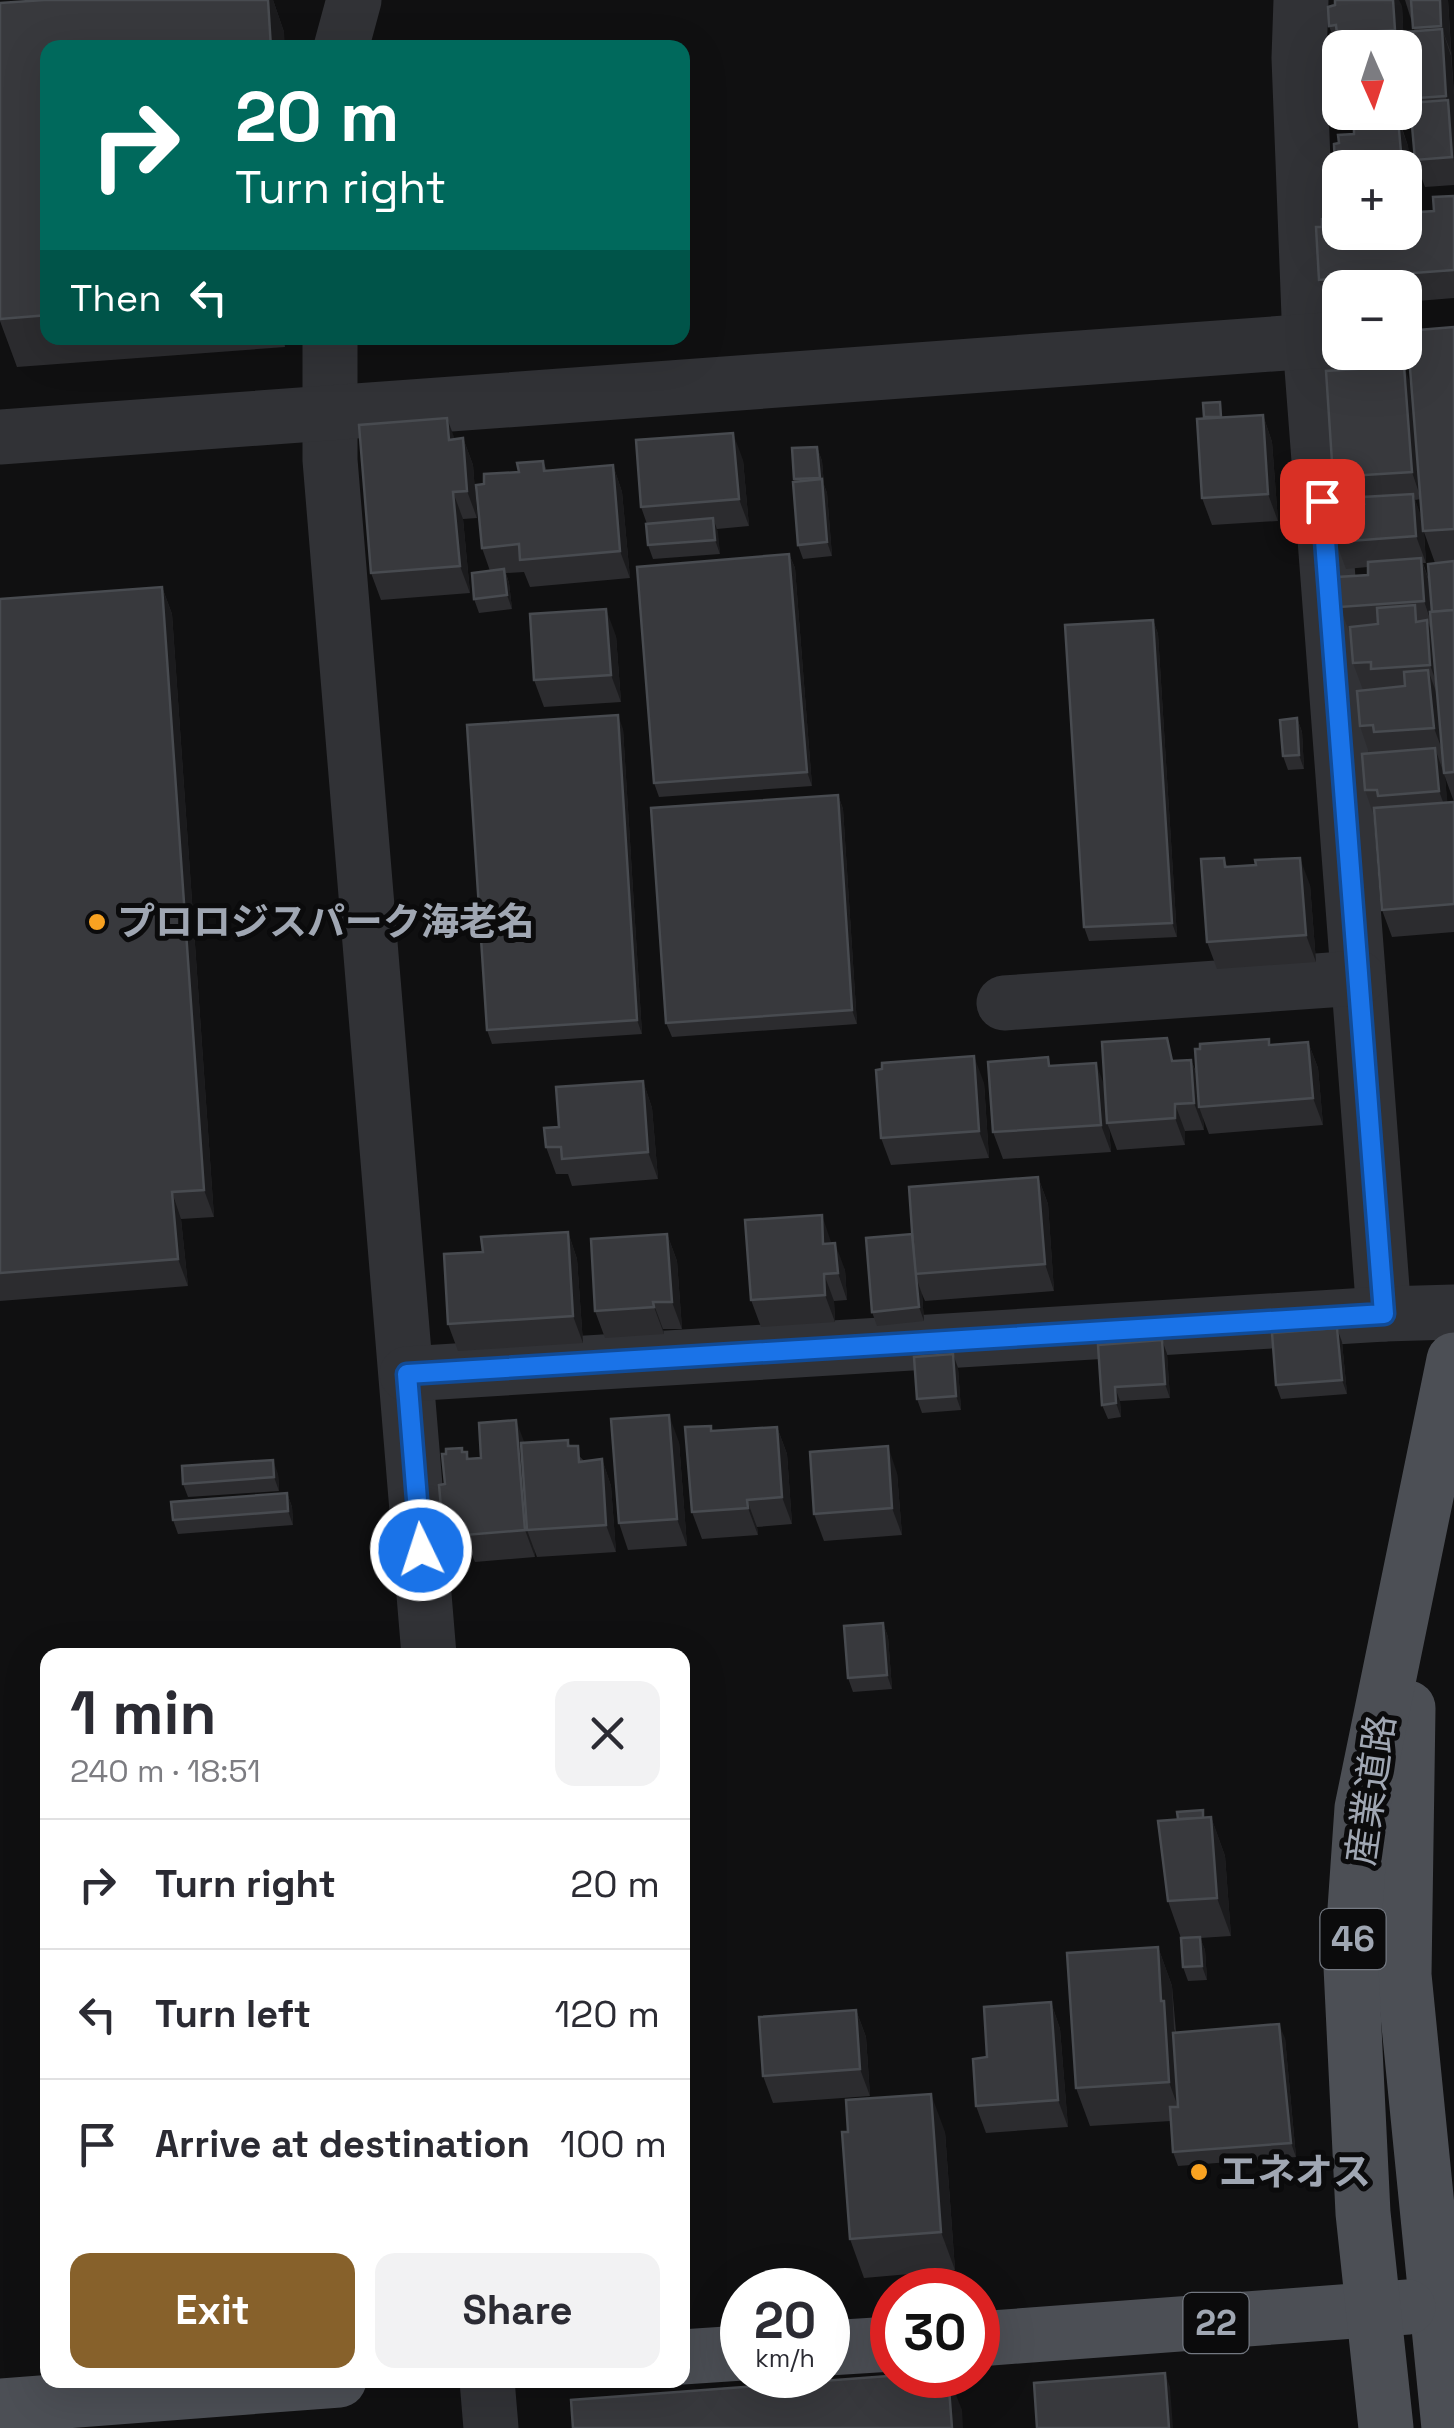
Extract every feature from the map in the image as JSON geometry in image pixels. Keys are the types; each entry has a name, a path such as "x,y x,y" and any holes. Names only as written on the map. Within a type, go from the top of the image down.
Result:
{"main road":[{"name":"産業道路","path":"1373,2310 1363,2212 1351,1967 1362,1808 1454,1360"},
{"name":"産業道路","path":"1409,1573 1404,1975 1446,2305"},
{"name":"22","path":"1000,2338 1446,2305"},
{"name":"46","path":"1446,2305 1448,2428"},
{"name":"46","path":"1373,2310 1386,2428"},
{"path":"690,2356 720,2354"},
{"path":"0,2406 235,2388"}],"street":[{"path":"344,40 354,0"},
{"path":"1301,0 1300,58 1322,306"},
{"path":"0,437 1322,340"},
{"path":"330,345 328,412 429,1648"},
{"path":"1327,370 1358,978 1384,1314"},
{"path":"1004,1003 1358,978"},
{"path":"407,1374 1454,1312"},
{"path":"488,2388 491,2428"}],"building":[{"path":"268,0 270,40 40,40 40,316 0,319 0,3"},
{"path":"1335,0 1393,0 1395,30 1337,30 1336,25 1329,26 1328,7 1335,5"},
{"path":"1411,0 1440,0 1441,26 1413,28"},
{"path":"1442,29 1446,96 1422,98 1422,31"},
{"path":"1448,100 1452,157 1422,159 1422,150 1414,150 1412,130 1422,130 1422,102"},
{"path":"1354,130 1399,130 1401,150 1334,150 1338,135 1354,134"},
{"path":"1454,196 1454,270 1322,270 1319,280 1316,227 1322,227 1322,250 1422,250 1422,212 1434,211 1433,197"},
{"path":"1454,327 1454,529 1423,531 1410,370 1422,370 1422,330"},
{"path":"1404,370 1412,472 1333,477 1326,371"},
{"path":"1220,402 1221,417 1204,417 1203,403"},
{"path":"1263,415 1268,494 1202,498 1197,419"},
{"path":"447,418 449,440 463,438 467,491 453,492 460,566 371,573 359,425"},
{"path":"733,433 739,499 641,507 636,440"},
{"path":"817,447 820,478 794,479 792,448"},
{"path":"543,461 544,471 613,465 620,551 520,560 519,544 482,548 476,485 484,484 484,474 519,472 517,463"},
{"path":"822,479 827,542 798,545 793,482"},
{"path":"1413,494 1416,536 1336,542 1334,507 1364,504 1363,497"},
{"path":"713,518 715,540 648,545 646,524"},
{"path":"789,554 807,772 654,783 637,567"},
{"path":"1421,558 1424,601 1340,607 1338,577 1368,575 1368,562"},
{"path":"1454,561 1454,610 1432,612 1428,564"},
{"path":"504,569 507,595 474,599 472,573"},
{"name":"プロロジスパーク海老名","path":"162,587 204,1190 172,1192 178,1259 0,1273 0,599"},
{"path":"1415,605 1416,622 1427,620 1430,665 1371,669 1371,662 1353,663 1350,627 1378,624 1377,608"},
{"path":"606,609 611,675 534,680 530,614"},
{"path":"1454,610 1454,772 1444,773 1430,612"},
{"path":"1153,620 1172,923 1084,927 1065,625"},
{"path":"1428,670 1434,728 1374,732 1373,725 1360,726 1357,691 1405,686 1404,672"},
{"path":"618,715 637,1020 487,1030 467,725"},
{"path":"1297,718 1299,755 1283,756 1280,720"},
{"path":"1435,748 1439,791 1378,796 1377,790 1365,790 1362,754"},
{"path":"838,795 852,1010 666,1023 651,808"},
{"path":"1454,802 1454,904 1382,910 1374,808"},
{"path":"1224,858 1225,867 1256,865 1255,860 1300,858 1306,935 1207,942 1201,859"},
{"path":"1167,1038 1172,1061 1191,1060 1194,1103 1175,1104 1175,1118 1107,1123 1102,1042"},
{"path":"1269,1039 1269,1045 1308,1042 1313,1098 1199,1107 1195,1049 1200,1049 1200,1044"},
{"path":"974,1056 979,1131 881,1138 876,1070 882,1069 882,1063"},
{"path":"1048,1057 1049,1066 1096,1063 1101,1125 993,1132 988,1062"},
{"path":"643,1081 648,1152 562,1159 561,1147 546,1147 544,1128 559,1127 556,1087"},
{"path":"1038,1177 1045,1264 915,1274 909,1187"},
{"path":"822,1215 823,1244 835,1243 838,1273 824,1274 825,1295 751,1300 745,1220"},
{"path":"568,1232 573,1316 448,1324 444,1254 483,1252 481,1237"},
{"path":"667,1234 672,1302 595,1311 591,1239"},
{"path":"912,1234 919,1307 872,1312 866,1238"},
{"path":"1337,1328 1342,1380 1276,1385 1272,1333"},
{"path":"1162,1340 1165,1384 1115,1387 1116,1403 1102,1405 1098,1345"},
{"path":"953,1354 956,1396 917,1399 914,1357"},
{"path":"669,1415 677,1519 619,1523 611,1419"},
{"path":"516,1420 525,1530 465,1535 464,1528 443,1530 439,1485 445,1484 442,1454 446,1454 446,1449 462,1448 467,1459 481,1458 479,1423"},
{"path":"711,1426 711,1431 777,1427 782,1497 747,1500 748,1508 692,1512 685,1427"},
{"path":"568,1440 568,1446 578,1446 579,1462 602,1459 606,1525 527,1530 521,1443"},
{"path":"888,1446 892,1508 814,1514 810,1452"},
{"path":"273,1460 274,1477 183,1484 182,1466"},
{"path":"287,1493 288,1511 173,1520 171,1502"},
{"path":"883,1623 887,1675 848,1678 844,1626"},
{"path":"1203,1810 1203,1818 1178,1819 1177,1812"},
{"path":"1211,1817 1217,1898 1168,1901 1158,1821"},
{"path":"1200,1937 1202,1966 1183,1967 1181,1938"},
{"path":"1158,1947 1169,2082 1076,2088 1067,1953"},
{"path":"1051,2002 1058,2100 976,2106 973,2059 987,2057 984,2007"},
{"path":"856,2010 860,2069 763,2076 759,2017"},
{"path":"1279,2024 1291,2143 1173,2152 1170,2107 1178,2107 1173,2033"},
{"path":"931,2094 941,2232 850,2239 842,2132 848,2132 846,2100"},
{"path":"1165,2373 1169,2428 1037,2428 1034,2383"},
{"path":"870,2377 870,2398 950,2398 952,2428 573,2428 571,2400 720,2389 720,2398 850,2398 850,2379"}],"place":[{"name":"プロロジスパーク海老名","path":"97,922"},
{"name":"エネオス","path":"1199,2172"}],"route":[{"path":"421,1550 407,1374 1384,1314 1322,501"}]}
